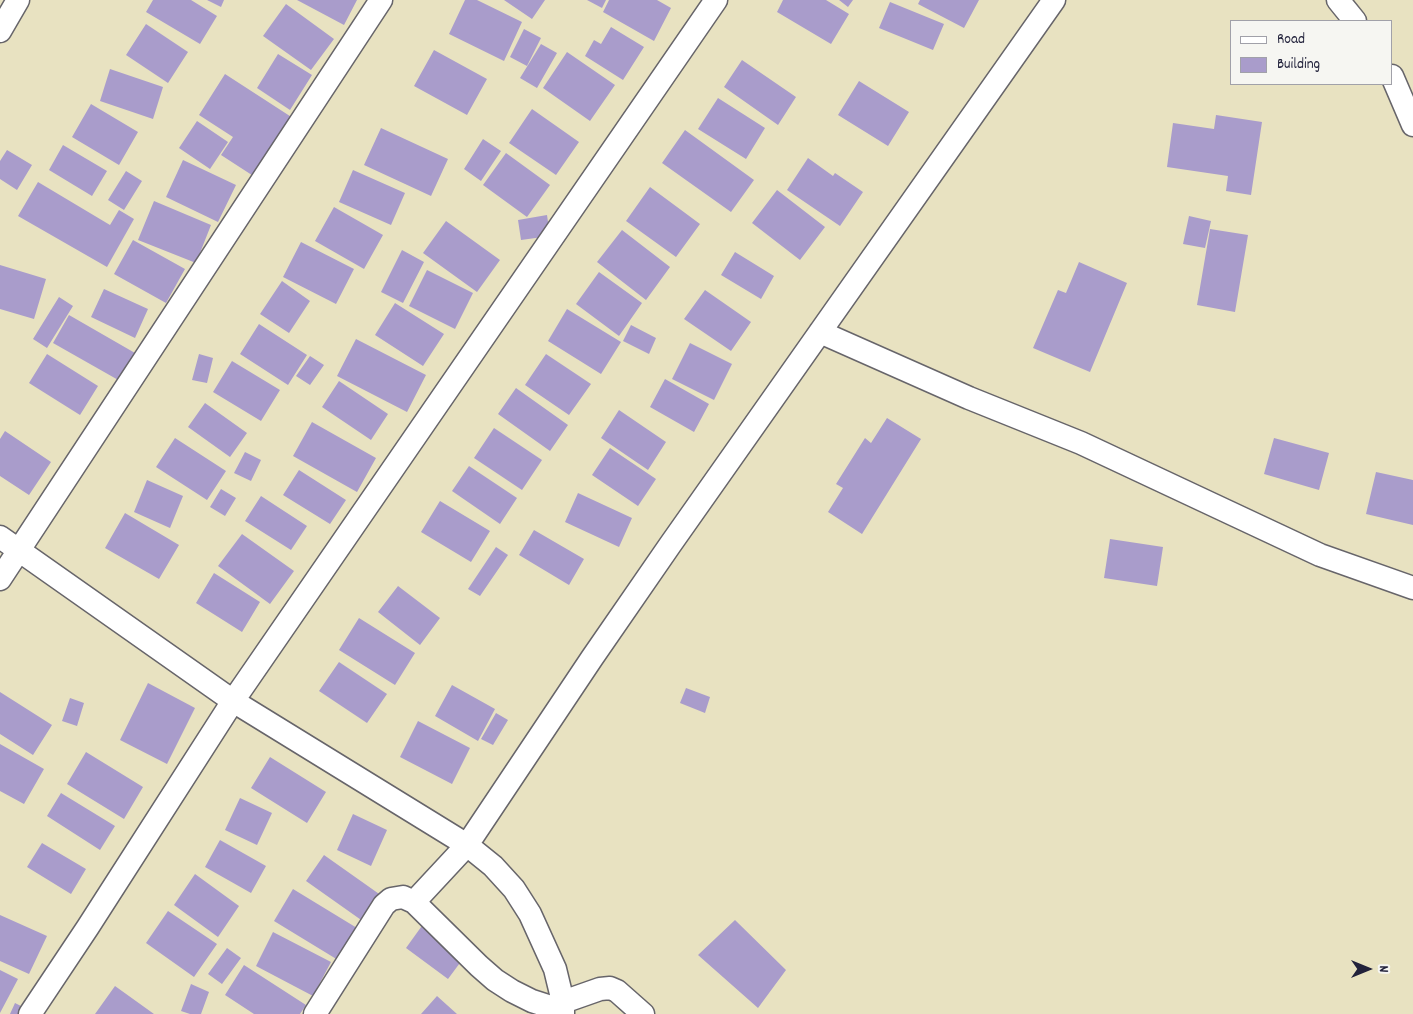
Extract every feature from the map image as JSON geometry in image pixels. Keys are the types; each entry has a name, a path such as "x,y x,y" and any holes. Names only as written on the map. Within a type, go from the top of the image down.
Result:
{"street":[{"path":"0,31 18,0"},
{"path":"0,579 381,0"},
{"path":"30,1014 233,701 716,0"},
{"path":"414,902 467,845 592,658 1054,0"},
{"path":"1338,0 1355,20"},
{"path":"1400,78 1413,125"},
{"path":"820,332 969,398 1081,443 1320,555 1413,588"},
{"path":"0,537 233,701 467,845 493,866 514,889 530,914 555,969 563,1009"},
{"path":"315,1014 384,905 391,899 403,897 414,902 479,966 496,980 532,1001 563,1009 600,989 610,988 617,991 642,1014"}],"building":[{"path":"153,0 191,0 217,16 200,44 146,12"},
{"path":"207,0 224,0 221,7"},
{"path":"297,0 357,0 344,25"},
{"path":"465,0 477,0 522,22 504,61 449,34"},
{"path":"504,0 545,0 532,19"},
{"path":"587,0 606,0 602,8"},
{"path":"609,0 657,0 671,8 654,41 603,12"},
{"path":"783,0 826,0 849,14 831,44 777,12"},
{"path":"839,0 853,0 848,7"},
{"path":"920,0 979,0 964,28 918,4"},
{"path":"890,2 944,24 933,50 879,28"},
{"path":"286,4 334,39 311,70 263,36"},
{"path":"146,24 188,52 168,83 126,55"},
{"path":"611,27 644,47 623,80 585,56 594,40 601,44"},
{"path":"524,29 541,38 527,66 510,57"},
{"path":"541,44 557,53 537,88 520,78"},
{"path":"434,50 487,79 467,115 414,86"},
{"path":"567,52 615,85 590,121 543,88"},
{"path":"278,54 312,75 290,110 257,88"},
{"path":"742,60 796,97 778,125 724,87"},
{"path":"110,69 163,87 153,119 100,101"},
{"path":"225,74 296,120 258,179 221,155 233,137 199,115"},
{"path":"859,81 909,112 888,146 838,115"},
{"path":"718,98 765,128 746,159 698,129"},
{"path":"91,104 138,132 119,165 72,137"},
{"path":"532,109 579,142 556,175 509,143"},
{"path":"1216,115 1262,122 1251,195 1226,191 1228,176 1167,167 1173,123 1214,129"},
{"path":"197,121 228,142 210,169 179,148"},
{"path":"381,128 448,159 431,196 364,165"},
{"path":"685,130 754,180 731,212 662,163"},
{"path":"483,139 501,151 481,181 464,169"},
{"path":"63,145 107,171 92,196 49,170"},
{"path":"7,150 32,165 17,190 0,179 0,161"},
{"path":"506,153 550,185 527,217 483,185"},
{"path":"808,158 833,176 835,173 863,192 840,226 787,190"},
{"path":"183,160 236,185 218,222 166,197"},
{"path":"353,170 405,193 391,225 339,202"},
{"path":"126,171 142,181 124,210 108,200"},
{"path":"38,182 110,225 119,210 134,219 107,267 18,216"},
{"path":"650,187 700,224 676,257 626,221"},
{"path":"777,190 825,227 800,260 752,223"},
{"path":"154,201 211,225 196,263 138,240"},
{"path":"334,207 383,235 364,269 315,241"},
{"path":"547,215 550,236 521,240 518,220"},
{"path":"1189,216 1211,221 1205,248 1183,244"},
{"path":"446,221 500,260 477,292 423,253"},
{"path":"1210,229 1248,235 1235,312 1197,305"},
{"path":"622,230 670,267 646,300 597,262"},
{"path":"133,240 185,269 166,303 114,274"},
{"path":"301,242 354,269 336,304 283,277"},
{"path":"402,250 424,262 403,303 381,292"},
{"path":"735,252 774,276 761,299 721,275"},
{"path":"1079,262 1127,283 1090,372 1033,348 1058,290 1066,293"},
{"path":"0,265 46,279 34,319 0,309"},
{"path":"427,270 473,293 455,329 409,306"},
{"path":"599,272 642,303 619,336 576,304"},
{"path":"282,281 310,301 289,333 260,314"},
{"path":"104,289 148,309 135,338 91,317"},
{"path":"705,290 751,322 731,351 684,319"},
{"path":"59,297 73,306 47,348 33,339"},
{"path":"395,303 444,334 423,366 375,335"},
{"path":"567,309 621,342 601,374 548,341"},
{"path":"69,315 135,353 120,381 53,343"},
{"path":"259,324 307,355 288,385 240,354"},
{"path":"631,325 656,338 649,354 623,341"},
{"path":"356,339 426,375 407,412 337,376"},
{"path":"690,343 732,364 714,400 672,379"},
{"path":"47,354 98,386 80,415 29,383"},
{"path":"199,354 213,358 207,383 192,380"},
{"path":"546,354 591,384 569,415 525,385"},
{"path":"310,356 324,365 310,385 296,376"},
{"path":"232,361 280,390 261,421 213,392"},
{"path":"665,379 709,404 694,432 650,407"},
{"path":"339,381 388,414 371,440 322,407"},
{"path":"516,388 568,425 550,451 498,414"},
{"path":"205,403 247,433 230,457 188,427"},
{"path":"619,410 666,442 648,470 601,438"},
{"path":"887,418 921,439 862,534 828,512 843,488 836,484 865,438 871,443"},
{"path":"312,422 376,458 357,492 293,456"},
{"path":"494,428 542,460 522,490 474,458"},
{"path":"5,431 51,462 29,495 0,476 0,439"},
{"path":"175,438 226,471 207,500 156,467"},
{"path":"1274,438 1329,453 1319,490 1264,474"},
{"path":"610,448 656,479 638,506 592,475"},
{"path":"245,452 261,460 251,481 234,473"},
{"path":"469,466 517,498 500,524 452,491"},
{"path":"299,470 346,500 330,524 283,495"},
{"path":"1376,472 1413,480 1413,525 1366,514"},
{"path":"147,480 183,496 170,528 134,512"},
{"path":"221,489 236,498 225,516 210,507"},
{"path":"578,493 632,518 619,547 565,522"},
{"path":"261,496 307,526 291,550 245,521"},
{"path":"440,501 490,531 471,562 421,532"},
{"path":"125,513 179,545 159,579 105,548"},
{"path":"534,530 584,559 569,585 519,555"},
{"path":"242,534 294,571 270,604 218,566"},
{"path":"1110,539 1163,547 1157,586 1104,578"},
{"path":"496,547 508,555 480,596 468,589"},
{"path":"214,573 260,602 242,632 196,603"},
{"path":"398,586 440,618 420,645 378,612"},
{"path":"359,618 415,653 395,685 339,650"},
{"path":"339,662 387,694 367,723 319,691"},
{"path":"148,683 195,708 167,764 120,740"},
{"path":"452,685 495,709 478,741 435,716"},
{"path":"686,688 710,697 705,713 680,703"},
{"path":"0,692 52,725 33,755 0,734"},
{"path":"70,698 84,703 77,726 62,721"},
{"path":"496,713 508,720 493,745 481,739"},
{"path":"418,721 470,748 452,784 400,757"},
{"path":"0,744 44,769 24,804 0,791"},
{"path":"86,752 143,787 124,819 67,784"},
{"path":"270,757 326,792 307,823 251,788"},
{"path":"61,793 115,826 100,850 47,816"},
{"path":"240,798 272,813 257,845 225,830"},
{"path":"353,814 387,830 371,866 337,850"},
{"path":"220,840 266,866 251,893 205,867"},
{"path":"42,843 86,869 71,894 27,867"},
{"path":"324,855 382,896 364,922 306,881"},
{"path":"195,874 239,906 218,937 174,905"},
{"path":"293,889 357,928 338,960 274,921"},
{"path":"168,911 217,944 194,977 146,943"},
{"path":"0,915 47,936 29,974 0,961"},
{"path":"429,916 471,948 448,979 406,948"},
{"path":"735,920 786,970 758,1008 698,955"},
{"path":"273,932 331,962 313,996 256,966"},
{"path":"227,948 241,958 222,984 208,974"},
{"path":"244,965 306,1005 300,1014 254,1014 225,995"},
{"path":"0,970 18,979 0,1013"},
{"path":"191,984 209,992 201,1014 190,1014 181,1011"},
{"path":"115,986 154,1014 95,1014"},
{"path":"437,996 457,1014 421,1014"},
{"path":"15,1003 29,1010 27,1014 10,1014"}]}
